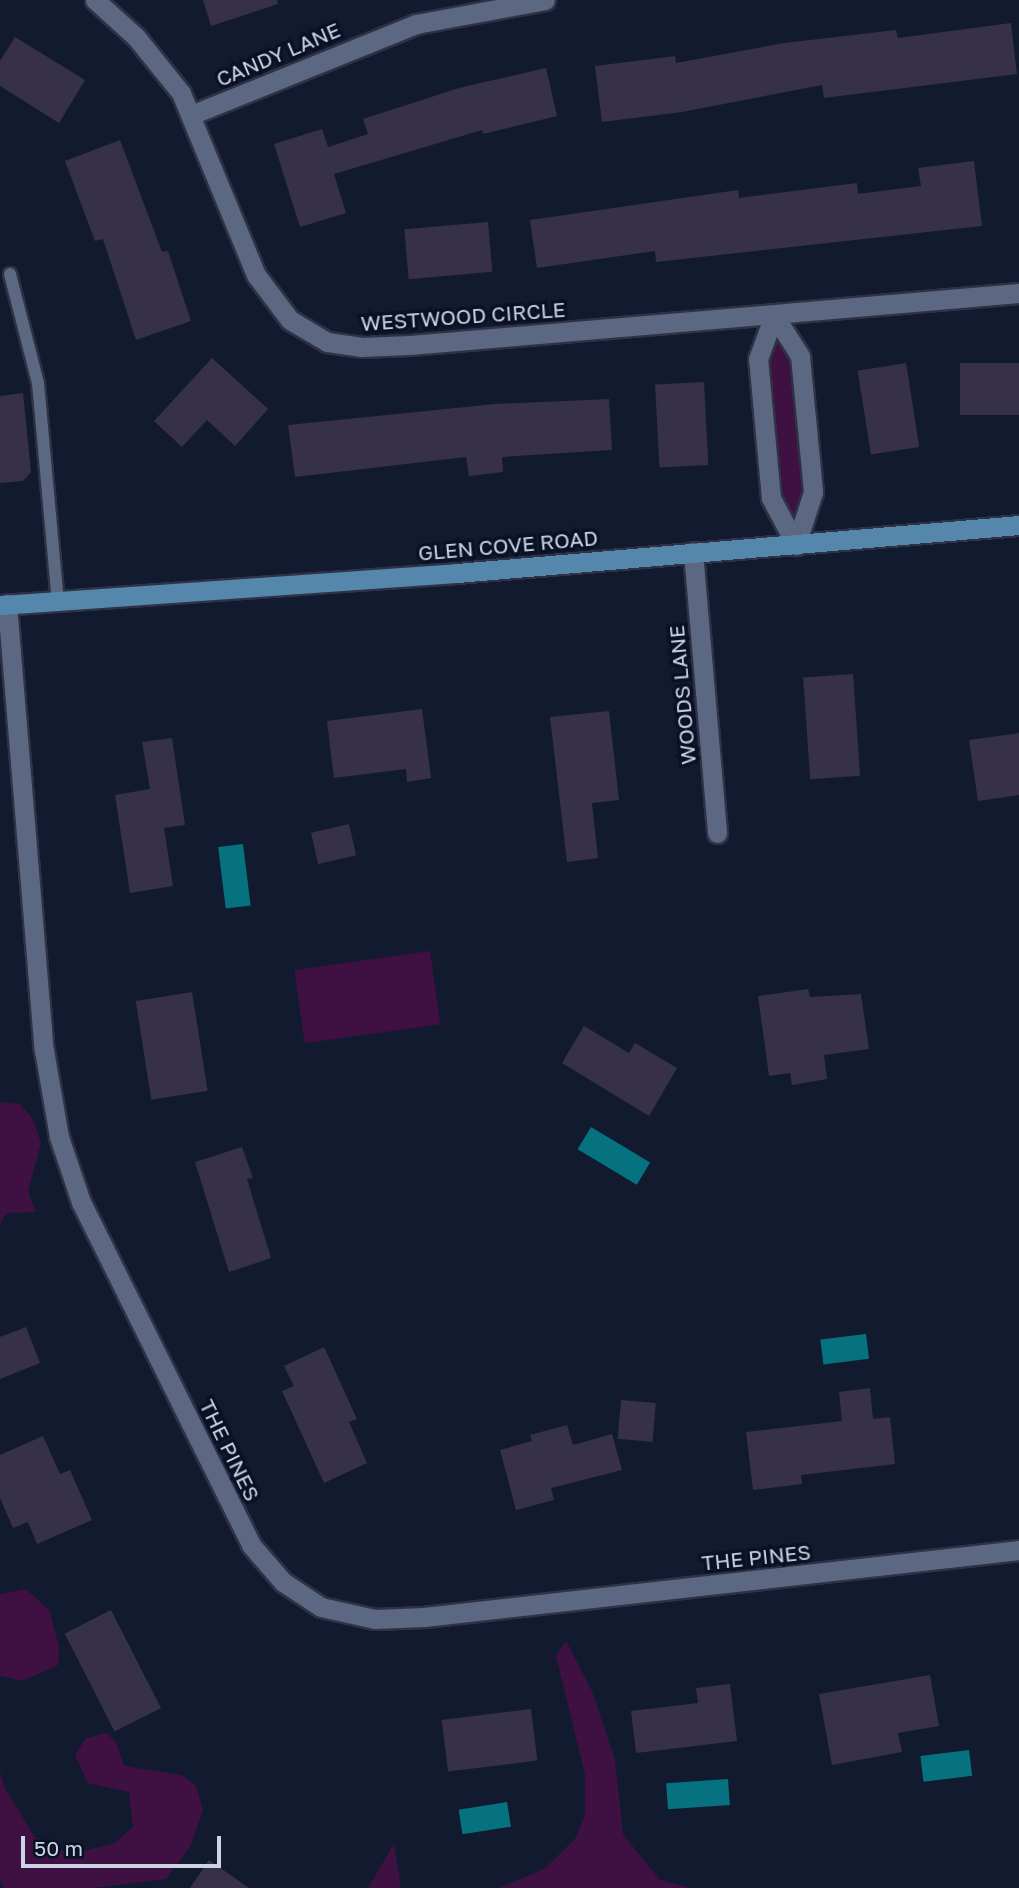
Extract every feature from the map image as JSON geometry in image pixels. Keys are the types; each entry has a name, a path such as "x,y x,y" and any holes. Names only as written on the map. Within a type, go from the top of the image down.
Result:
{"main road":[{"name":"GLEN COVE ROAD","path":"4,605 796,545 1019,525"}],"street":[{"name":"WESTWOOD CIRCLE","path":"95,0 136,37 181,93 257,275 290,320 327,342 410,345 1019,293"},
{"name":"CANDY LANE","path":"191,115 416,24 545,0"},
{"path":"774,314 800,356 812,478 813,492 796,545"},
{"path":"774,314 758,359 771,498 796,545"},
{"name":"WOODS LANE","path":"693,552 717,833"},
{"name":"THE PINES","path":"4,605 44,1050 60,1137 81,1202 251,1545 283,1582 321,1606 374,1619 424,1617 1019,1550"}],"lane":[{"path":"10,274 38,383 58,601"}],"shaded area":[{"path":"774,315 800,356 813,492 796,545 771,498 758,359"},
{"path":"243,844 251,906 226,909 218,847"},
{"path":"430,951 440,1024 305,1043 294,970"},
{"path":"0,1102 20,1104 33,1119 41,1143 28,1191 36,1212 6,1213 0,1225"},
{"path":"591,1127 650,1163 637,1185 578,1149"},
{"path":"866,1334 869,1359 823,1364 820,1340"},
{"path":"26,1589 49,1610 59,1646 58,1665 23,1681 0,1676 0,1594"},
{"path":"566,1641 592,1691 615,1760 623,1834 660,1880 692,1888 499,1888 544,1869 575,1839 585,1815 585,1774 556,1656"},
{"path":"107,1733 117,1744 124,1766 182,1775 196,1786 203,1810 190,1847 166,1879 93,1888 4,1888 0,1881 0,1771 4,1787 35,1837 69,1854 113,1844 133,1827 129,1792 88,1783 75,1755 86,1738"},
{"path":"969,1750 972,1776 924,1782 920,1756"},
{"path":"728,1779 730,1805 668,1809 666,1783"},
{"path":"507,1802 511,1827 463,1834 459,1810"},
{"path":"394,1844 401,1888 368,1888"}],"building":[{"path":"203,0 277,0 278,4 211,26"},
{"path":"1011,23 1017,74 824,98 822,85 682,112 602,122 595,66 675,56 676,63 784,43 896,30 898,38"},
{"path":"15,37 85,80 59,123 0,86 0,61"},
{"path":"546,68 557,116 483,134 482,130 334,174 346,213 300,227 274,144 322,129 328,147 368,134 363,119 459,88"},
{"path":"120,140 162,252 168,251 191,321 136,340 103,239 95,241 65,161"},
{"path":"974,161 982,226 656,262 655,251 537,268 530,220 738,190 739,198 857,183 858,194 921,186 918,168"},
{"path":"488,222 492,272 409,279 404,229"},
{"path":"212,358 268,409 235,446 207,420 182,447 154,421"},
{"path":"906,363 919,447 871,455 858,371"},
{"path":"960,363 1019,363 1019,415 960,415"},
{"path":"704,382 708,465 659,467 655,385"},
{"path":"23,393 31,472 23,481 0,483 0,396"},
{"path":"609,399 612,450 502,457 503,472 469,476 466,457 295,477 288,425 495,404"},
{"path":"853,674 860,776 810,779 803,677"},
{"path":"422,709 431,778 407,782 406,769 334,778 327,721"},
{"path":"609,711 619,800 592,803 598,858 567,862 550,717"},
{"path":"1019,733 1019,795 978,801 969,740"},
{"path":"172,738 185,825 164,828 173,886 130,893 115,795 150,789 142,742"},
{"path":"349,824 356,855 318,864 311,833"},
{"path":"808,989 810,997 861,994 869,1049 824,1055 827,1079 792,1085 790,1073 769,1076 758,996"},
{"path":"192,992 208,1091 151,1100 136,1001"},
{"path":"584,1026 629,1053 635,1043 677,1068 649,1116 562,1063"},
{"path":"242,1147 253,1178 247,1179 271,1258 229,1272 195,1162"},
{"path":"26,1327 40,1363 0,1379 0,1337"},
{"path":"324,1347 357,1419 349,1422 367,1463 324,1483 282,1391 294,1386 284,1366"},
{"path":"870,1388 873,1419 890,1417 895,1464 801,1475 802,1484 753,1490 746,1432 842,1421 839,1392"},
{"path":"621,1400 656,1403 652,1442 618,1439"},
{"path":"567,1425 573,1445 612,1434 622,1470 551,1488 554,1500 516,1510 500,1450 532,1441 530,1435"},
{"path":"43,1436 60,1474 70,1470 92,1520 37,1544 28,1522 13,1528 0,1498 0,1455"},
{"path":"111,1610 161,1708 115,1732 65,1634"},
{"path":"930,1675 939,1726 898,1733 902,1752 832,1765 819,1694"},
{"path":"730,1684 737,1741 636,1753 631,1711 698,1703 696,1688"},
{"path":"531,1709 537,1761 448,1772 442,1720"},
{"path":"209,1860 249,1888 190,1888"}]}
